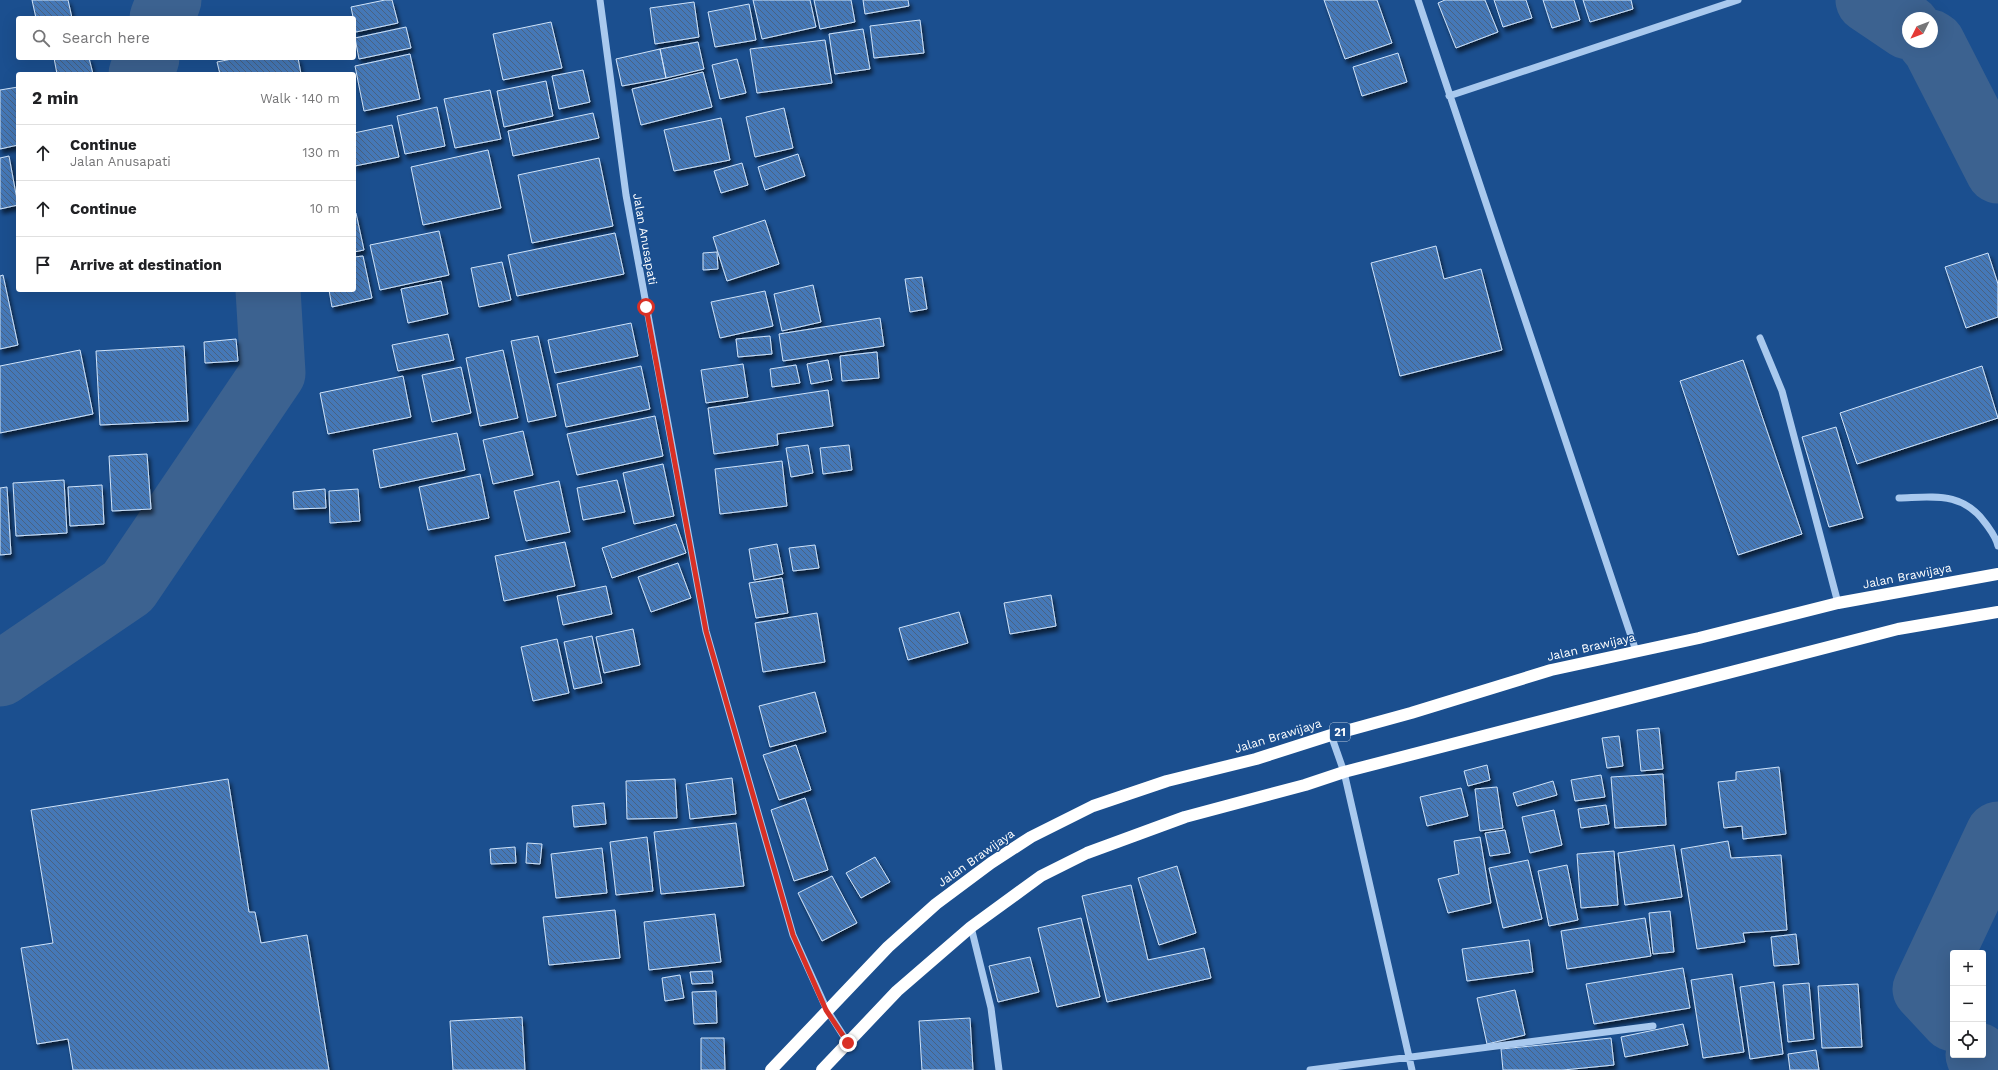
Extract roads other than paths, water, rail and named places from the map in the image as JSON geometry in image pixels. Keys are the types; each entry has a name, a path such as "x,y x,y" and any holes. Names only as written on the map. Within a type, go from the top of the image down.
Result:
{"highway":[{"name":"Jalan Brawijaya","path":"771,1070 826,1010 888,947 936,904 991,862 1032,837 1093,806 1167,781 1256,759 1331,734 1432,706 1550,670 1699,638 1838,603 1998,574"},
{"path":"822,1070 897,992 971,927 1041,876 1087,853 1185,817 1305,785 1344,772 1898,629 1998,612"}],"street":[{"name":"Jalan Anusapati","path":"600,0 626,195 706,631 793,935 826,1010 848,1043"},
{"path":"1418,0 1636,651"},
{"path":"1449,96 1738,0"},
{"path":"1760,338 1782,391 1838,603"},
{"path":"1899,498 1947,497 1966,504 1980,515 1996,539 1998,546"},
{"path":"1331,734 1344,772 1412,1070"},
{"path":"971,927 991,1008 999,1070"},
{"path":"1310,1070 1653,1026"}],"waterway":[{"path":"163,16 169,0"},
{"path":"1868,0 1902,23"},
{"path":"1935,48 1998,171"},
{"path":"142,72 146,60"},
{"path":"0,674 128,587 273,373 268,292"},
{"path":"1950,1016 1925,989 1998,834"},
{"path":"1979,1058 1984,1070"}]}
